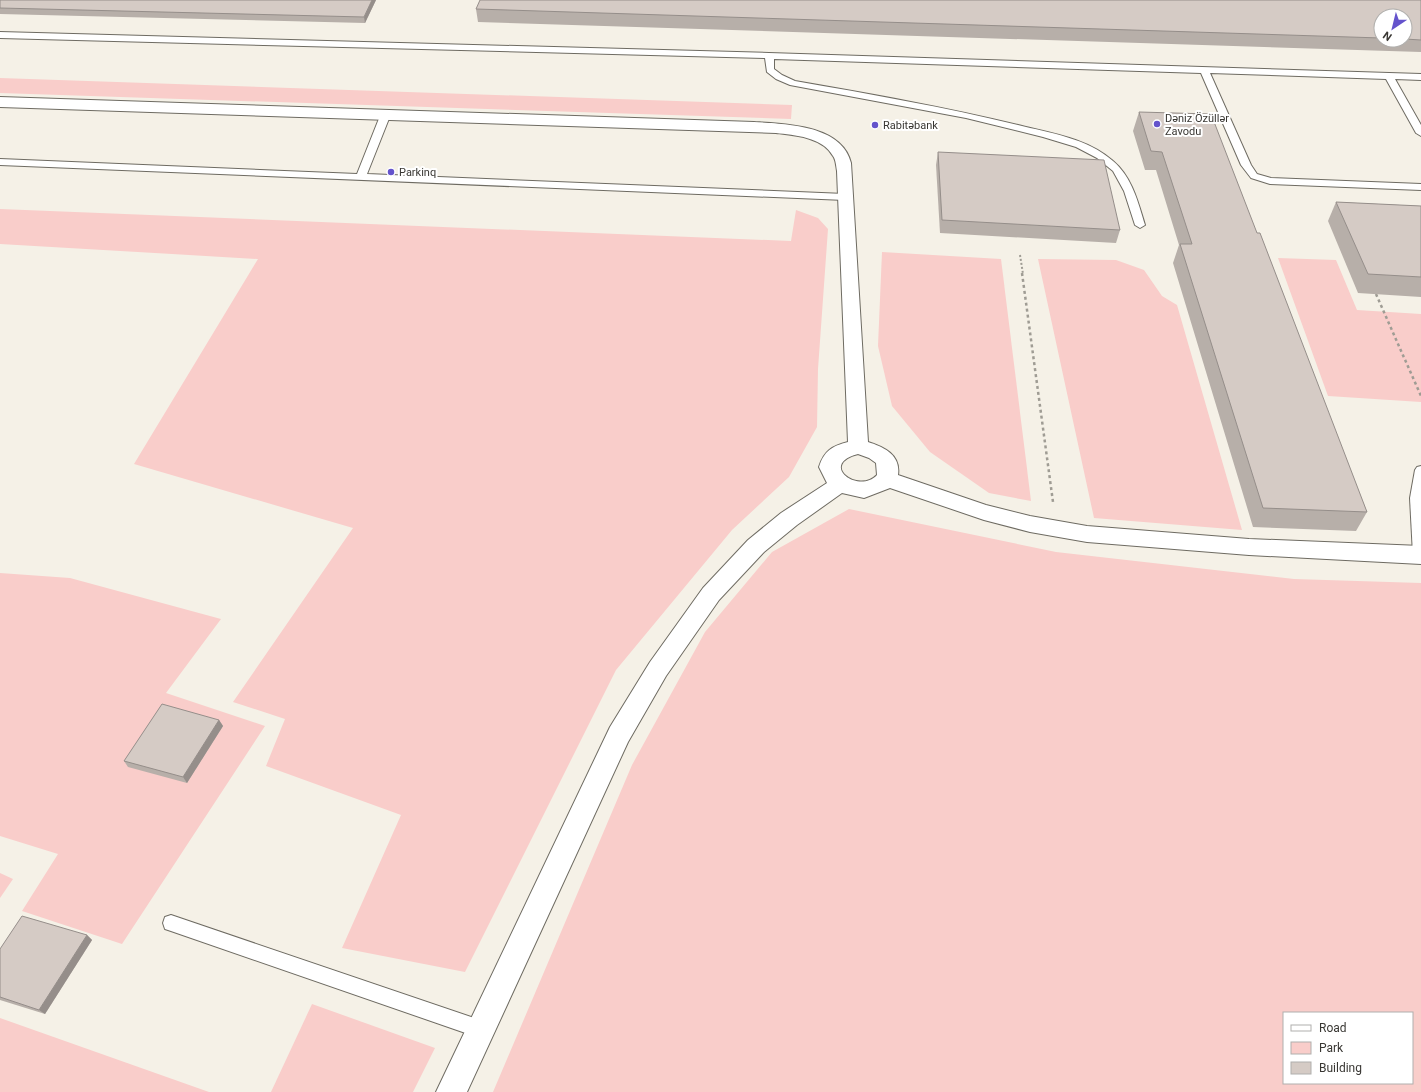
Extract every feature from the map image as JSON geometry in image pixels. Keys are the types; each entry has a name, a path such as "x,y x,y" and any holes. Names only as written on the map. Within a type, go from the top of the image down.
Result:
{"street":[{"path":"0,102 784,129 809,134 826,141 840,154 845,171 845,197 858,447"},
{"path":"858,447 870,450 880,455 886,462 889,471 886,479 878,486 866,490 852,489 840,484 832,477 829,468 831,460 837,453 846,448 858,447"},
{"path":"886,479 984,512 1057,529 1087,534 1242,547 1421,555"},
{"path":"451,1092 619,735 658,669 711,594 756,546 790,519 840,484"}],"lane":[{"path":"0,34 769,56 1421,77"},
{"path":"769,56 770,70 779,77 793,83 979,118 1084,146 1098,154 1121,176 1129,189 1140,225"},
{"path":"1204,70 1246,165 1254,176 1270,181 1421,187"},
{"path":"1388,76 1421,133"},
{"path":"361,177 385,116"},
{"path":"0,162 845,197"},
{"path":"1421,470 1416,498 1421,555"},
{"path":"171,923 480,1029"}],"path":[{"path":"1020,254 1057,529"},
{"path":"1376,294 1421,396"}],"green space":[{"path":"0,78 792,105 791,119 0,93"},
{"path":"0,209 791,241 796,210 818,218 828,229 818,369 817,427 789,477 732,530 616,670 465,972 342,948 401,815 266,766 285,719 233,702 353,528 134,464 258,259 0,244"},
{"path":"882,252 1001,259 1031,501 989,493 930,452 892,406 878,346"},
{"path":"1278,258 1336,260 1357,310 1421,314 1421,402 1328,396"},
{"path":"1038,259 1116,260 1144,270 1162,296 1177,305 1242,530 1094,518"},
{"path":"849,509 1056,552 1294,579 1421,583 1421,1092 493,1092 632,765 705,632 772,552"},
{"path":"0,573 70,578 221,619 166,693 265,726 122,944 22,911 58,854 0,836"},
{"path":"0,873 13,879 0,898"},
{"path":"312,1004 435,1048 413,1092 271,1092"},
{"path":"0,1018 209,1092 0,1092"}],"building":[{"path":"0,0 372,0 364,17 0,8"},
{"path":"480,0 1421,0 1421,40 1413,40 1413,8 1373,8 1373,38 476,9"},
{"path":"1139,112 1211,114 1257,233 1260,233 1367,512 1263,508 1180,244 1192,244 1162,152 1151,151"},
{"path":"938,152 1104,160 1120,230 942,220"},
{"path":"1336,202 1421,206 1421,277 1368,274"},
{"path":"162,704 219,720 183,777 124,761"},
{"path":"22,916 87,935 39,1010 0,997 0,949"}],"place":[{"name":"Dəniz Özüllər Zavodu","path":"1157,124"},
{"name":"Rabitəbank","path":"875,125"},
{"name":"Parkinq","path":"391,172"}]}
